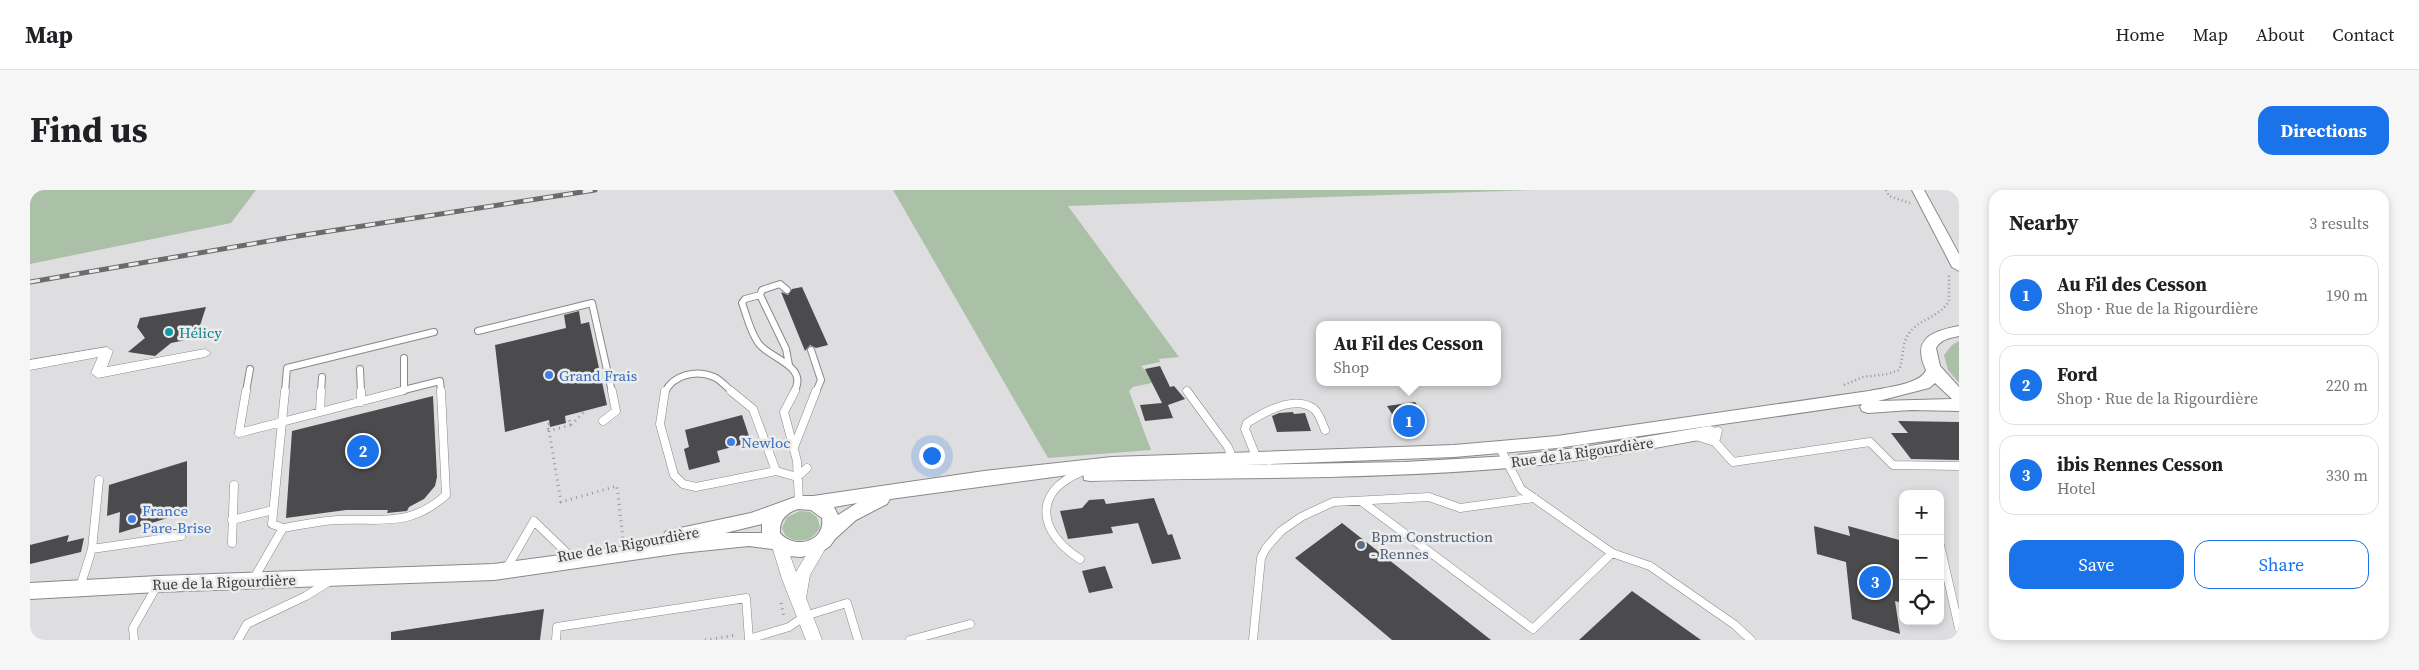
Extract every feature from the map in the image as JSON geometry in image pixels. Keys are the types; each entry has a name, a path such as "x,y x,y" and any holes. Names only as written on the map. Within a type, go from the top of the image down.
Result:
{"street":[{"path":"1913,194 1959,276"},
{"path":"1959,330 1944,334 1931,342 1928,355 1934,370 1959,396"},
{"path":"30,364 107,352 98,372 205,353"},
{"name":"Rue de la Rigourdière","path":"1023,474 1070,475 1202,471 1351,470 1504,455 1623,434 1869,397 1923,384 1932,377 1934,370"},
{"name":"Rue de la Rigourdière","path":"806,502 902,492 1112,462 1172,460 1233,462 1258,458 1567,456 1693,435 1717,437 1876,406 1912,404 1959,405"},
{"name":"Rue de la Rigourdière","path":"824,539 860,508 902,492"},
{"path":"798,597 800,578 804,568 824,539 832,521 826,509 806,502 778,512 770,528 814,640"},
{"name":"Rue de la Rigourdière","path":"418,575 509,564 623,546 747,522 778,512"},
{"name":"Rue de la Rigourdière","path":"30,591 158,584 418,575 459,576 506,572 734,539 777,544"},
{"path":"777,544 799,550 824,539"}],"lane":[{"path":"788,290 780,284 772,285 762,290 760,295 745,299 742,302 756,340 764,349 789,366 795,372 798,380 795,392 784,409 797,461 797,477 806,502"},
{"path":"760,295 782,341 789,366"},
{"path":"478,331 592,302 616,411 603,422"},
{"path":"250,369 239,434 282,422 440,381 446,495 437,505 418,516 389,520 334,520 283,528 272,524 273,510 282,422 287,368 434,332"},
{"path":"794,447 821,380 811,350"},
{"path":"404,358 404,390"},
{"path":"360,369 361,402"},
{"path":"776,471 753,409 714,377 706,374 685,375 669,384 664,394 660,424 674,475 683,484 696,487 776,471 797,477"},
{"path":"320,412 322,377"},
{"path":"1186,392 1228,447 1233,462"},
{"path":"1258,458 1245,429 1247,423 1268,410 1296,405 1312,407 1318,414 1325,430"},
{"path":"1717,437 1733,462 1870,442 1893,465 1959,466"},
{"path":"1504,455 1521,490 1612,553 1650,566 1735,624 1751,640"},
{"name":"Rue de la Rigourdière","path":"1070,475 1085,470 1147,466 1172,460"},
{"name":"Rue de la Rigourdière","path":"1202,471 1233,462"},
{"path":"797,477 807,468"},
{"path":"1070,475 1057,484 1049,496 1046,510 1050,528 1060,545 1080,559"},
{"path":"80,587 92,549 99,480"},
{"path":"232,543 234,485"},
{"path":"1253,640 1261,558 1265,546 1274,536 1318,508 1332,502 1429,497 1460,508 1534,498"},
{"path":"1360,501 1533,628 1612,553"},
{"path":"232,520 273,510"},
{"path":"509,564 534,521 569,555"},
{"path":"253,581 283,528"},
{"path":"92,549 181,536"},
{"path":"1944,562 1959,628"},
{"path":"238,640 247,624 306,596 334,578"},
{"path":"134,640 133,628 158,584"},
{"path":"556,640 557,627 746,598 749,639 789,626 805,616 847,603 858,640"},
{"path":"910,640 970,624"}],"path":[{"path":"1886,190 1889,196 1912,203 1913,194"},
{"path":"1840,386 1862,377 1888,374 1899,370 1903,362 1903,345 1911,331 1916,326 1941,316 1948,308 1953,292 1953,266"},
{"path":"549,431 571,424 586,411"},
{"path":"565,420 570,420 571,424"},
{"path":"550,424 547,425 561,502 617,486 620,499 623,546"}],"green space":[{"path":"30,190 256,190 231,223 30,264"},
{"path":"893,190 1534,190 1068,206 1179,357 1159,359 1160,362 1141,366 1156,382 1133,387 1129,391 1151,450 1048,458"},
{"path":"1959,341 1959,383 1948,370 1944,355 1952,345"},
{"path":"800,511 810,512 817,517 820,527 814,536 800,541 785,535 782,528 787,517"}],"building":[{"path":"802,287 828,345 816,348 810,345 805,351 781,292 788,295 792,289"},
{"name":"Hélicy","path":"206,307 196,338 171,343 155,356 128,352 145,338 137,327 140,318"},
{"name":"Grand Frais","path":"579,311 581,324 589,322 607,405 565,416 566,423 550,427 549,420 505,432 495,345 566,328 564,315"},
{"path":"1160,366 1170,387 1174,386 1185,399 1168,405 1173,418 1145,421 1140,405 1162,403 1145,369"},
{"path":"433,396 437,477 435,486 424,499 409,507 407,511 387,513 388,510 346,510 286,518 292,431"},
{"path":"1415,402 1425,418 1397,422 1387,406"},
{"path":"1293,412 1294,414 1305,413 1311,431 1277,432 1272,416 1279,413"},
{"path":"742,415 751,442 717,451 720,462 689,470 684,449 689,447 685,430"},
{"path":"1898,421 1959,422 1959,460 1911,459 1891,433 1908,433"},
{"path":"187,461 187,512 119,533 120,512 107,516 109,485"},
{"path":"1154,498 1168,535 1172,534 1181,559 1152,564 1138,523 1111,527 1113,533 1068,539 1060,511 1082,508 1089,500 1104,499 1106,504"},
{"path":"1342,523 1491,640 1392,640 1295,558"},
{"path":"1814,526 1850,536 1848,526 1899,540 1899,602 1895,601 1900,634 1852,619 1846,562 1817,554"},
{"path":"69,535 67,542 84,538 81,552 30,564 30,545"},
{"path":"1105,566 1113,588 1089,593 1082,571"},
{"path":"1632,591 1701,640 1579,640"},
{"path":"544,609 540,640 391,640 391,632"}],"railway":[{"path":"30,282 298,236 595,190"}],"place":[{"name":"Hélicy","path":"169,332"},
{"name":"Grand Frais","path":"549,375"},
{"name":"Au Fil des Cesson","path":"1409,421"},
{"name":"Newloc","path":"731,442"},
{"name":"Ford","path":"363,451"},
{"name":"France Pare-Brise","path":"132,519"},
{"name":"Bpm Construction - Rennes","path":"1361,545"},
{"name":"ibis Rennes Cesson","path":"1875,582"}]}
